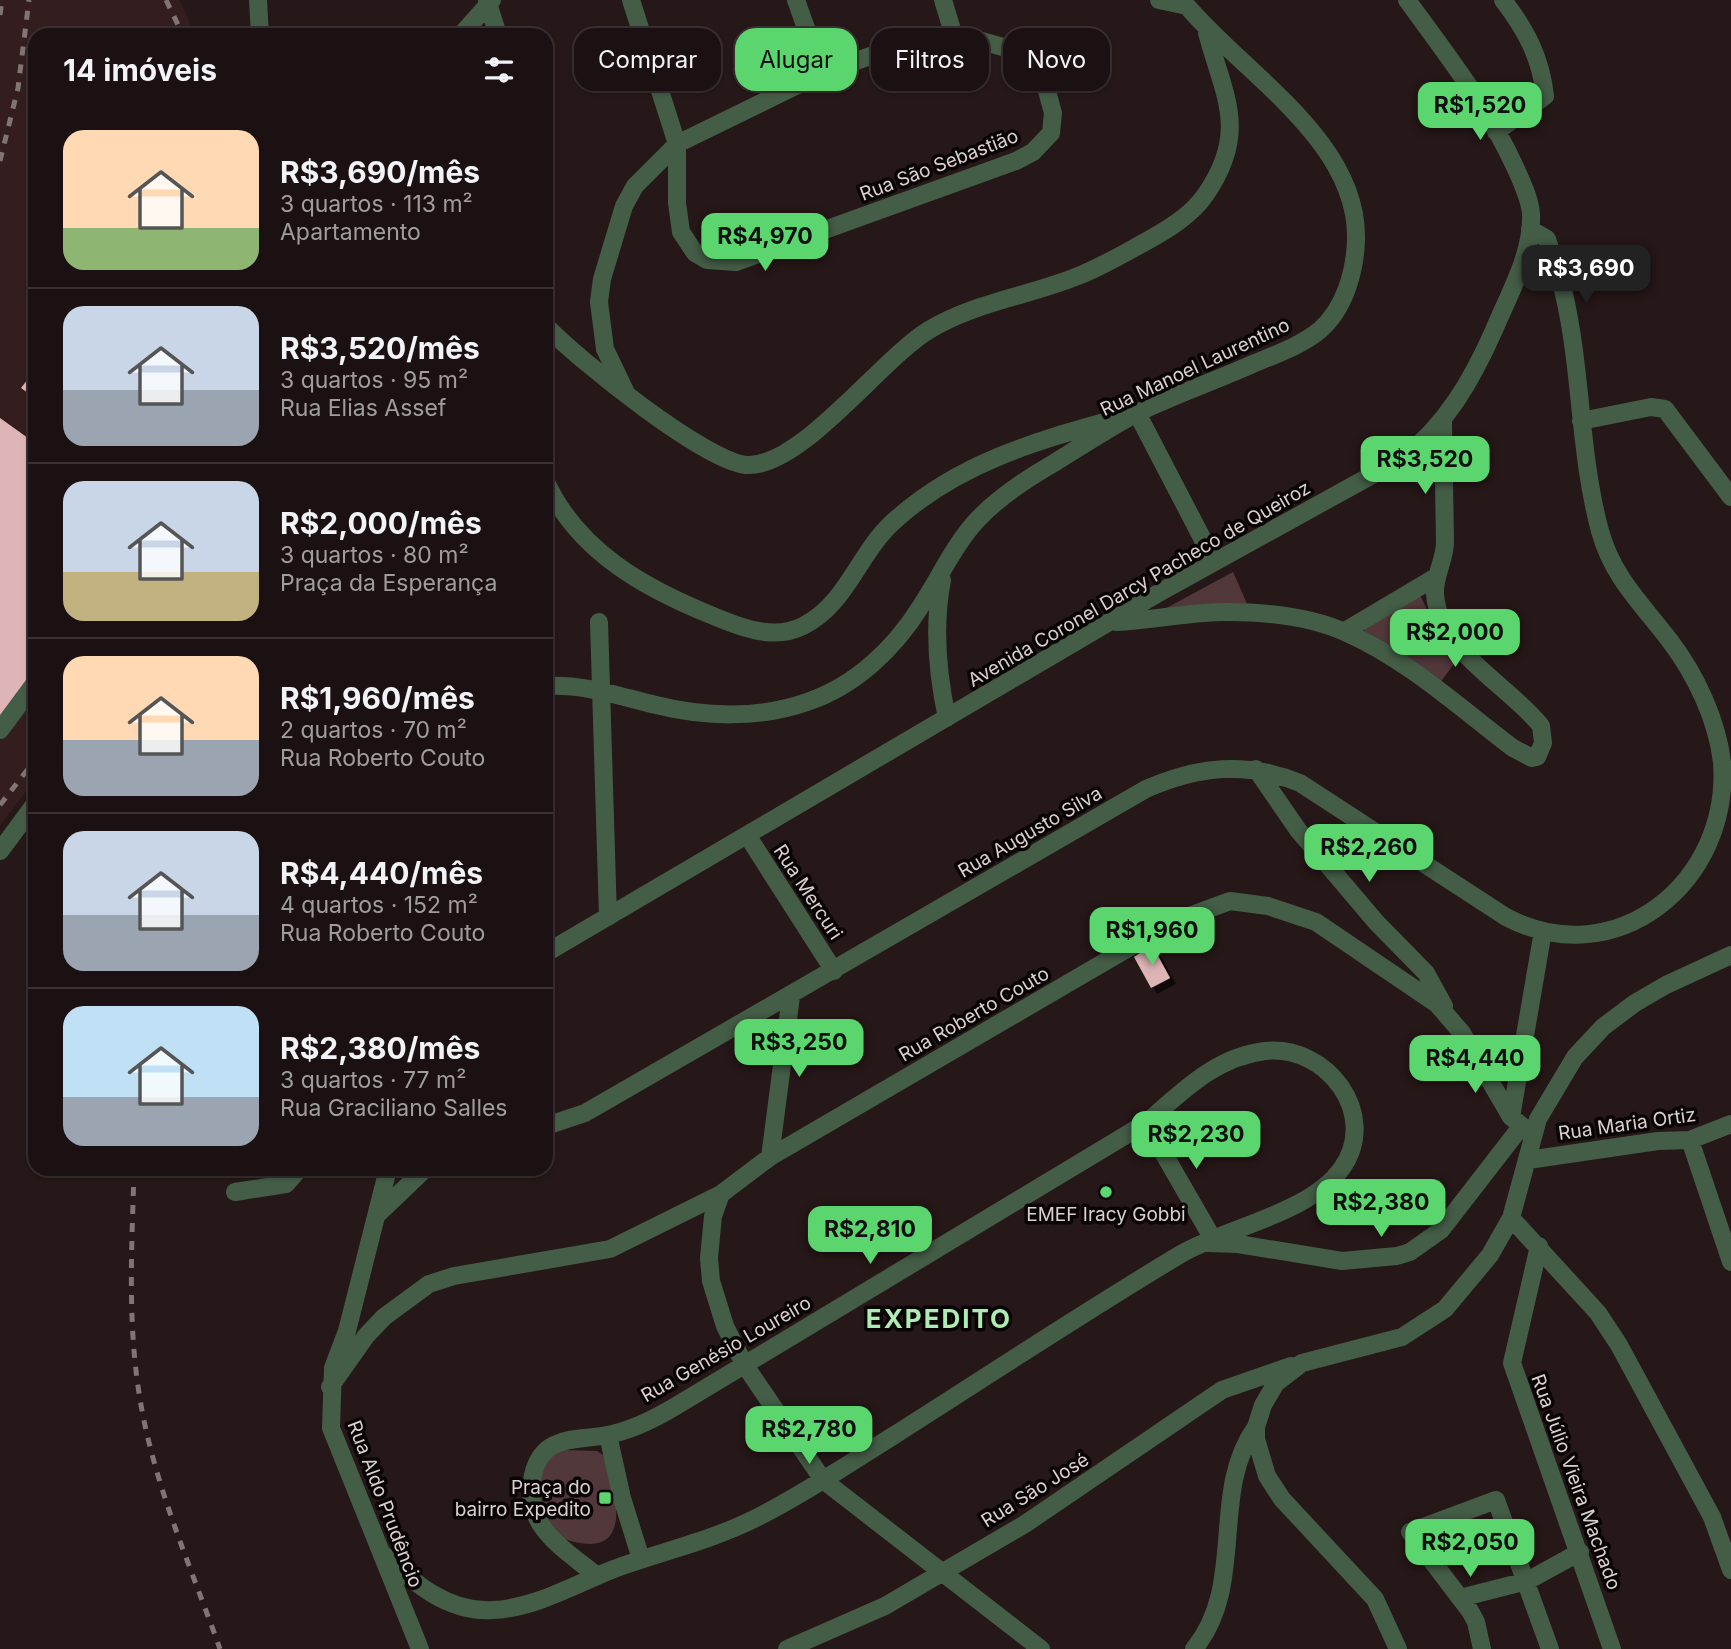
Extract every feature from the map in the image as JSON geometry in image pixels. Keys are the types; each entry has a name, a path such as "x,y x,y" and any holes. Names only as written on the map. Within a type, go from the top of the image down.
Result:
{"street":[{"path":"258,0 260,28"},
{"name":"Rua São Sebastião","path":"631,0 677,144 677,203 681,232 695,253 722,263 736,262 766,253 1016,161 1033,152 1045,141 1054,121 1050,93 1037,69 1010,49 989,43"},
{"path":"796,0 806,28"},
{"path":"943,0 951,28"},
{"path":"1159,0 1184,3"},
{"name":"Avenida Coronel Darcy Pacheco de Queiroz","path":"553,949 1214,561 1239,551 1403,458 1443,422 1456,403 1492,334 1525,253 1530,229 1528,200 1496,132 1465,78 1406,0"},
{"path":"1496,132 1545,96 1542,65 1520,24 1503,0"},
{"path":"467,28 489,2"},
{"path":"489,2 496,28"},
{"name":"Rua Manoel Laurentino","path":"553,686 574,685 658,705 718,714 783,709 823,697 848,682 887,650 920,607 951,556 978,519 1000,499 1034,474 1137,413 1271,356 1321,329 1348,286 1353,263 1355,217 1341,172 1304,121 1206,29 1184,3"},
{"path":"553,333 575,356 626,394 718,455 746,465 758,464 806,438 911,341 932,328 958,314 1079,275 1170,228 1205,196 1217,176 1230,135 1229,99 1206,29"},
{"path":"626,394 614,374 605,349 599,302 602,279 624,206 642,178 677,144 785,91"},
{"path":"1521,1127 1543,932 1605,931 1648,916 1666,904 1683,888 1714,843 1724,788 1722,760 1705,701 1690,671 1653,620 1632,597 1608,555 1599,528 1581,421 1570,328 1558,269 1547,239 1542,233 1530,229"},
{"path":"1581,421 1651,407 1665,408 1731,498"},
{"path":"553,496 593,545 640,584 732,624 772,632 803,626 828,608 891,524 953,477 985,460 1042,440 1137,413 1214,561"},
{"path":"1112,622 1224,612 1254,613 1283,616 1345,631 1394,660 1513,748 1532,758 1537,757 1542,749 1542,730 1453,637 1438,609 1436,577 1445,555 1443,422"},
{"path":"947,718 937,664 937,629 944,573 951,556"},
{"path":"1345,631 1436,577"},
{"path":"599,622 608,917"},
{"path":"0,730 28,692"},
{"name":"Rua Augusto Silva","path":"553,1124 585,1113 1146,789 1203,770 1240,767 1256,769 1286,778 1319,793 1506,917 1543,932"},
{"path":"1256,769 1321,858 1426,974 1451,1018"},
{"path":"0,851 28,813"},
{"name":"Rua Mercuri","path":"747,835 834,971"},
{"name":"Rua Roberto Couto","path":"330,1387 366,1336 384,1317 429,1284 454,1276 611,1249 721,1194 770,1157 1173,922 1230,901 1268,906 1316,922 1437,1004 1451,1018 1521,1127"},
{"path":"1146,1123 1207,1241 1342,1261 1397,1256 1410,1252 1441,1230 1521,1127 1538,1119 1565,1071 1603,1027 1666,985 1731,955"},
{"path":"770,1157 791,996"},
{"name":"Rua Genésio Loureiro","path":"383,1554 415,1583 456,1605 473,1609 512,1608 554,1595 641,1559 724,1533 823,1480 1207,1241 1300,1202 1332,1181 1343,1167 1356,1138 1356,1121 1344,1091 1323,1068 1304,1056 1283,1050 1263,1052 1221,1063 1203,1074 1146,1123 660,1415 608,1435 566,1441 544,1451 536,1464 530,1490 535,1519 542,1530 597,1576"},
{"name":"Rua Maria Ortiz","path":"1528,1160 1658,1140 1690,1140 1731,1124"},
{"name":"Rua São José","path":"787,1649 885,1606 1051,1508 1222,1390 1302,1363 1402,1337 1445,1309 1490,1255 1511,1218 1528,1160 1521,1127"},
{"path":"1690,1140 1731,1262"},
{"path":"235,1192 286,1184 293,1176"},
{"name":"Rua Aldo Prudêncio","path":"386,1176 330,1387 331,1428 383,1554 410,1631 420,1649"},
{"path":"378,1213 418,1176"},
{"path":"721,1194 709,1240 711,1281 725,1326 744,1364 823,1480 1041,1649"},
{"path":"1511,1218 1598,1313 1619,1345 1704,1500 1731,1570"},
{"name":"Rua Júlio Vieira Machado","path":"1539,1246 1512,1363 1612,1649"},
{"path":"1194,1649 1206,1635 1223,1590 1234,1478 1246,1440 1256,1427 1270,1392 1285,1375 1302,1363"},
{"path":"1256,1427 1259,1452 1267,1476 1282,1499 1369,1592 1385,1616 1398,1649"},
{"path":"608,1435 622,1498 641,1559"},
{"path":"1482,1649 1476,1622 1410,1532 1496,1500 1550,1649"},
{"path":"1460,1598 1527,1581 1580,1552"}],"shaded area":[{"path":"0,0 180,0 192,28 28,28 28,789 0,825"},
{"path":"1233,572 1249,608 1159,612"},
{"path":"1419,593 1438,632 1459,657 1440,683 1365,634 1364,629"},
{"path":"564,1450 597,1451 606,1457 613,1483 616,1514 614,1527 608,1538 597,1543 580,1543 562,1538 544,1523 534,1480 553,1454"}],"building":[{"path":"28,379 28,393 21,388"},
{"path":"0,418 28,438 28,685 0,723"},
{"path":"1152,945 1170,978 1151,988 1134,957"}],"railway":[{"path":"0,15 2,0"},
{"path":"0,161 18,88 29,0"},
{"path":"166,0 180,28"},
{"path":"0,805 28,769"},
{"path":"134,1176 132,1313 140,1399 154,1463 220,1649"}],"place":[{"name":"EMEF Iracy Gobbi","path":"1106,1192"},
{"name":"Praça do bairro Expedito","path":"605,1498"}],"district":[{"name":"EXPEDITO","path":"939,1318"}]}
